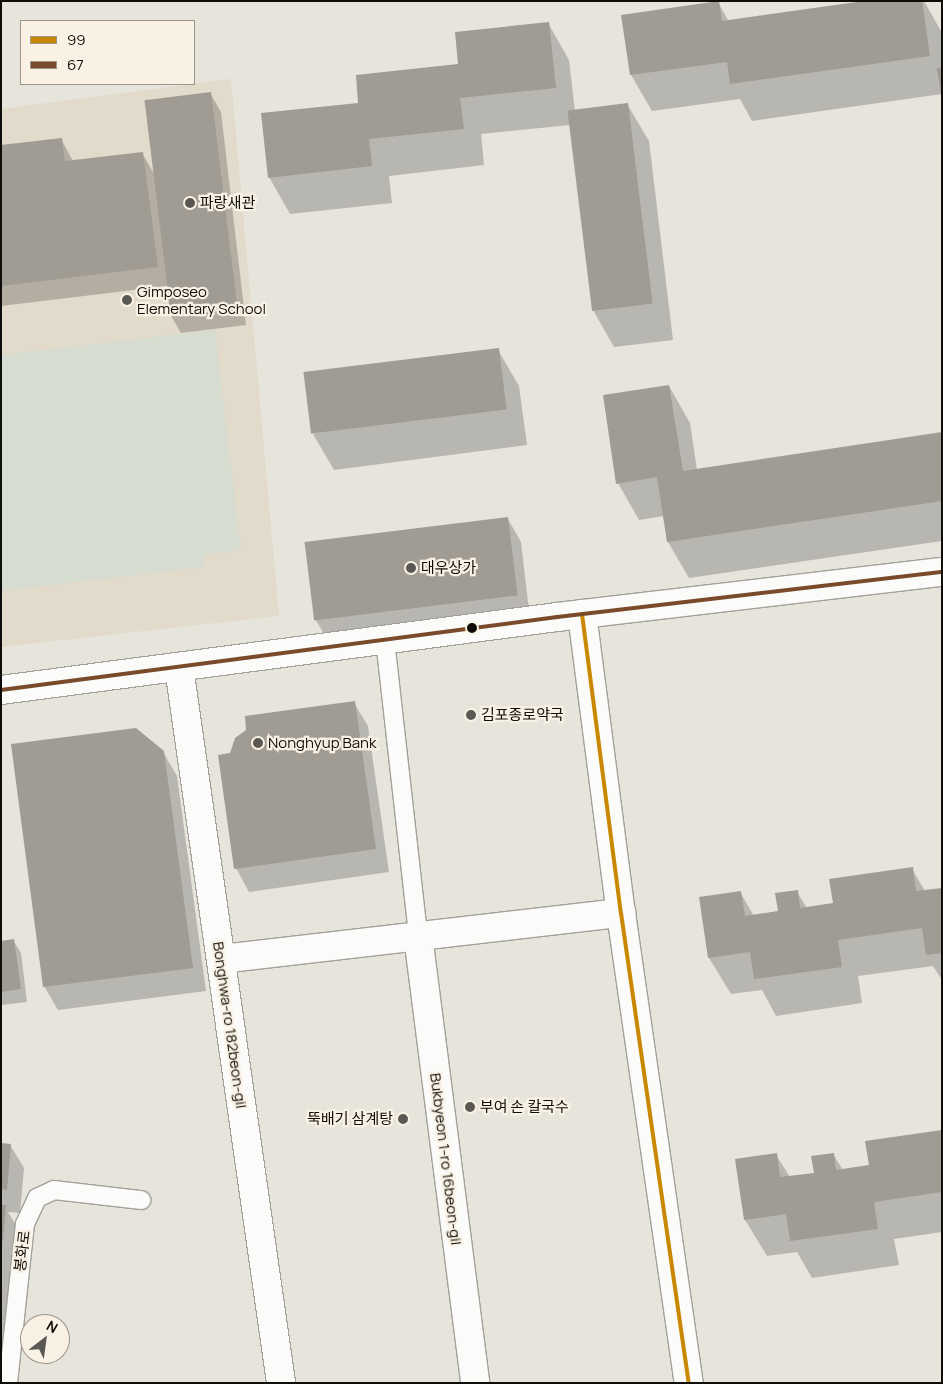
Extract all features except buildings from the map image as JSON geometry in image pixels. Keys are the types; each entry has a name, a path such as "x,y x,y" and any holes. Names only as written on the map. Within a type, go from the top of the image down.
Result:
{"street":[{"path":"1,690 582,614 942,572"},
{"path":"582,614 621,913 689,1383"},
{"name":"Bonghwa-ro 182beon-gil","path":"179,668 281,1383"},
{"path":"221,959 621,913"},
{"name":"Bukbyeon 1-ro 16beon-gil","path":"418,936 475,1383"}],"lane":[{"path":"385,640 418,936"},
{"name":"봉화로","path":"8,1383 25,1224 37,1198 54,1190 141,1200"}],"shaded area":[{"name":"Gimposeo Elementary School","path":"231,79 279,616 1,647 1,109"},
{"path":"215,330 241,550 203,555 204,567 1,591 1,355"}],"transit line":[{"name":"67","path":"1,690 557,617 942,572"},
{"name":"99","path":"582,614 621,913 689,1383"}],"place":[{"name":"파랑새관","path":"190,203"},
{"name":"Gimposeo Elementary School","path":"127,300"},
{"name":"대우상가","path":"411,568"},
{"name":"김포종로약국","path":"471,715"},
{"name":"Nonghyup Bank","path":"258,743"},
{"name":"부여 손 칼국수","path":"470,1107"},
{"name":"뚝배기 삼계탕","path":"403,1119"}]}
